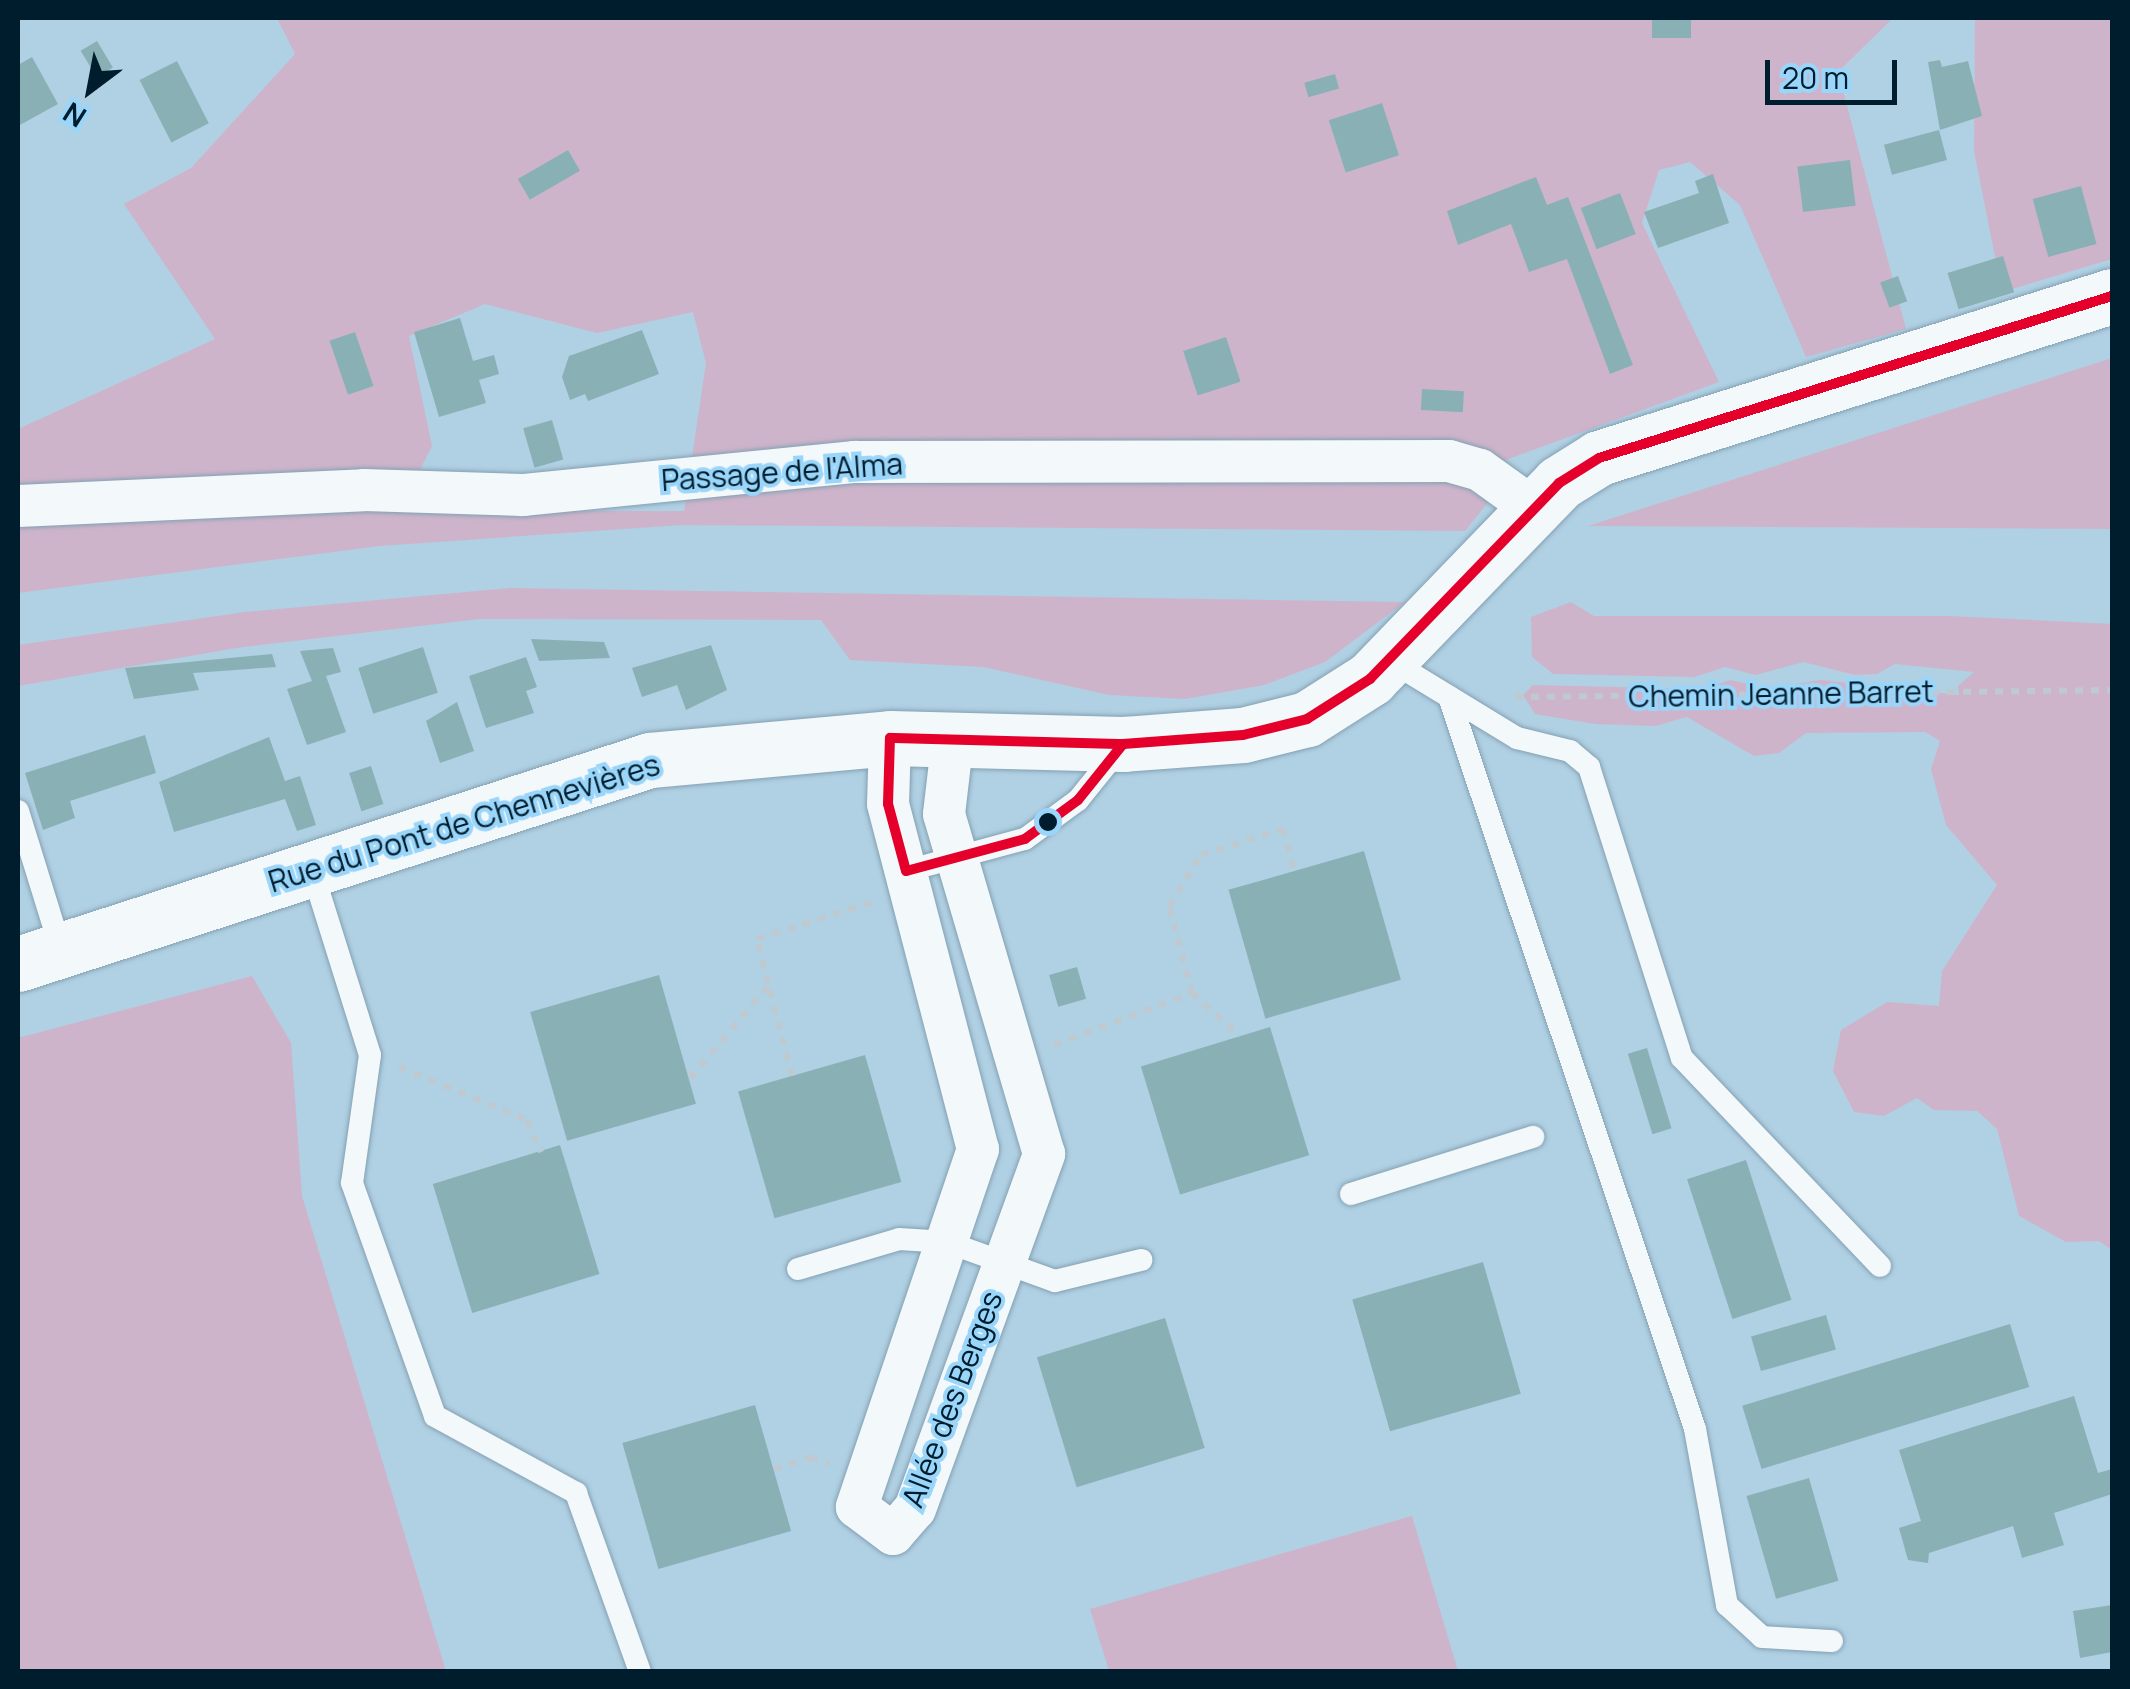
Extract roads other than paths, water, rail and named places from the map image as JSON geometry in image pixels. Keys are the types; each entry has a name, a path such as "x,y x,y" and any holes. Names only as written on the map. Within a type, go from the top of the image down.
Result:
{"main road":[{"name":"Rue du Pont de Chennevières","path":"39,957 650,760 890,738 1124,744 1243,735 1307,719 1388,660 1534,508 1598,458 2112,296"}],"street":[{"name":"Passage de l'Alma","path":"18,506 364,490 523,494 854,462 1448,462 1480,470 1534,508"},
{"name":"Allée des Berges","path":"890,738 888,804 978,1149 857,1507 893,1534 915,1509 1044,1154 944,814 953,737"}],"lane":[{"path":"1388,660 1517,738 1570,751 1589,768 1682,1058 1880,1266"},
{"path":"1449,697 1694,1429 1727,1604 1762,1637 1832,1641"},
{"path":"908,881 1025,839 1078,800 1124,744"},
{"path":"18,811 39,957"},
{"path":"312,870 370,1055 352,1183 435,1416 576,1493 640,1672"},
{"path":"1351,1194 1532,1137"},
{"path":"798,1269 899,1239 947,1242 1055,1281 1142,1260"}]}
